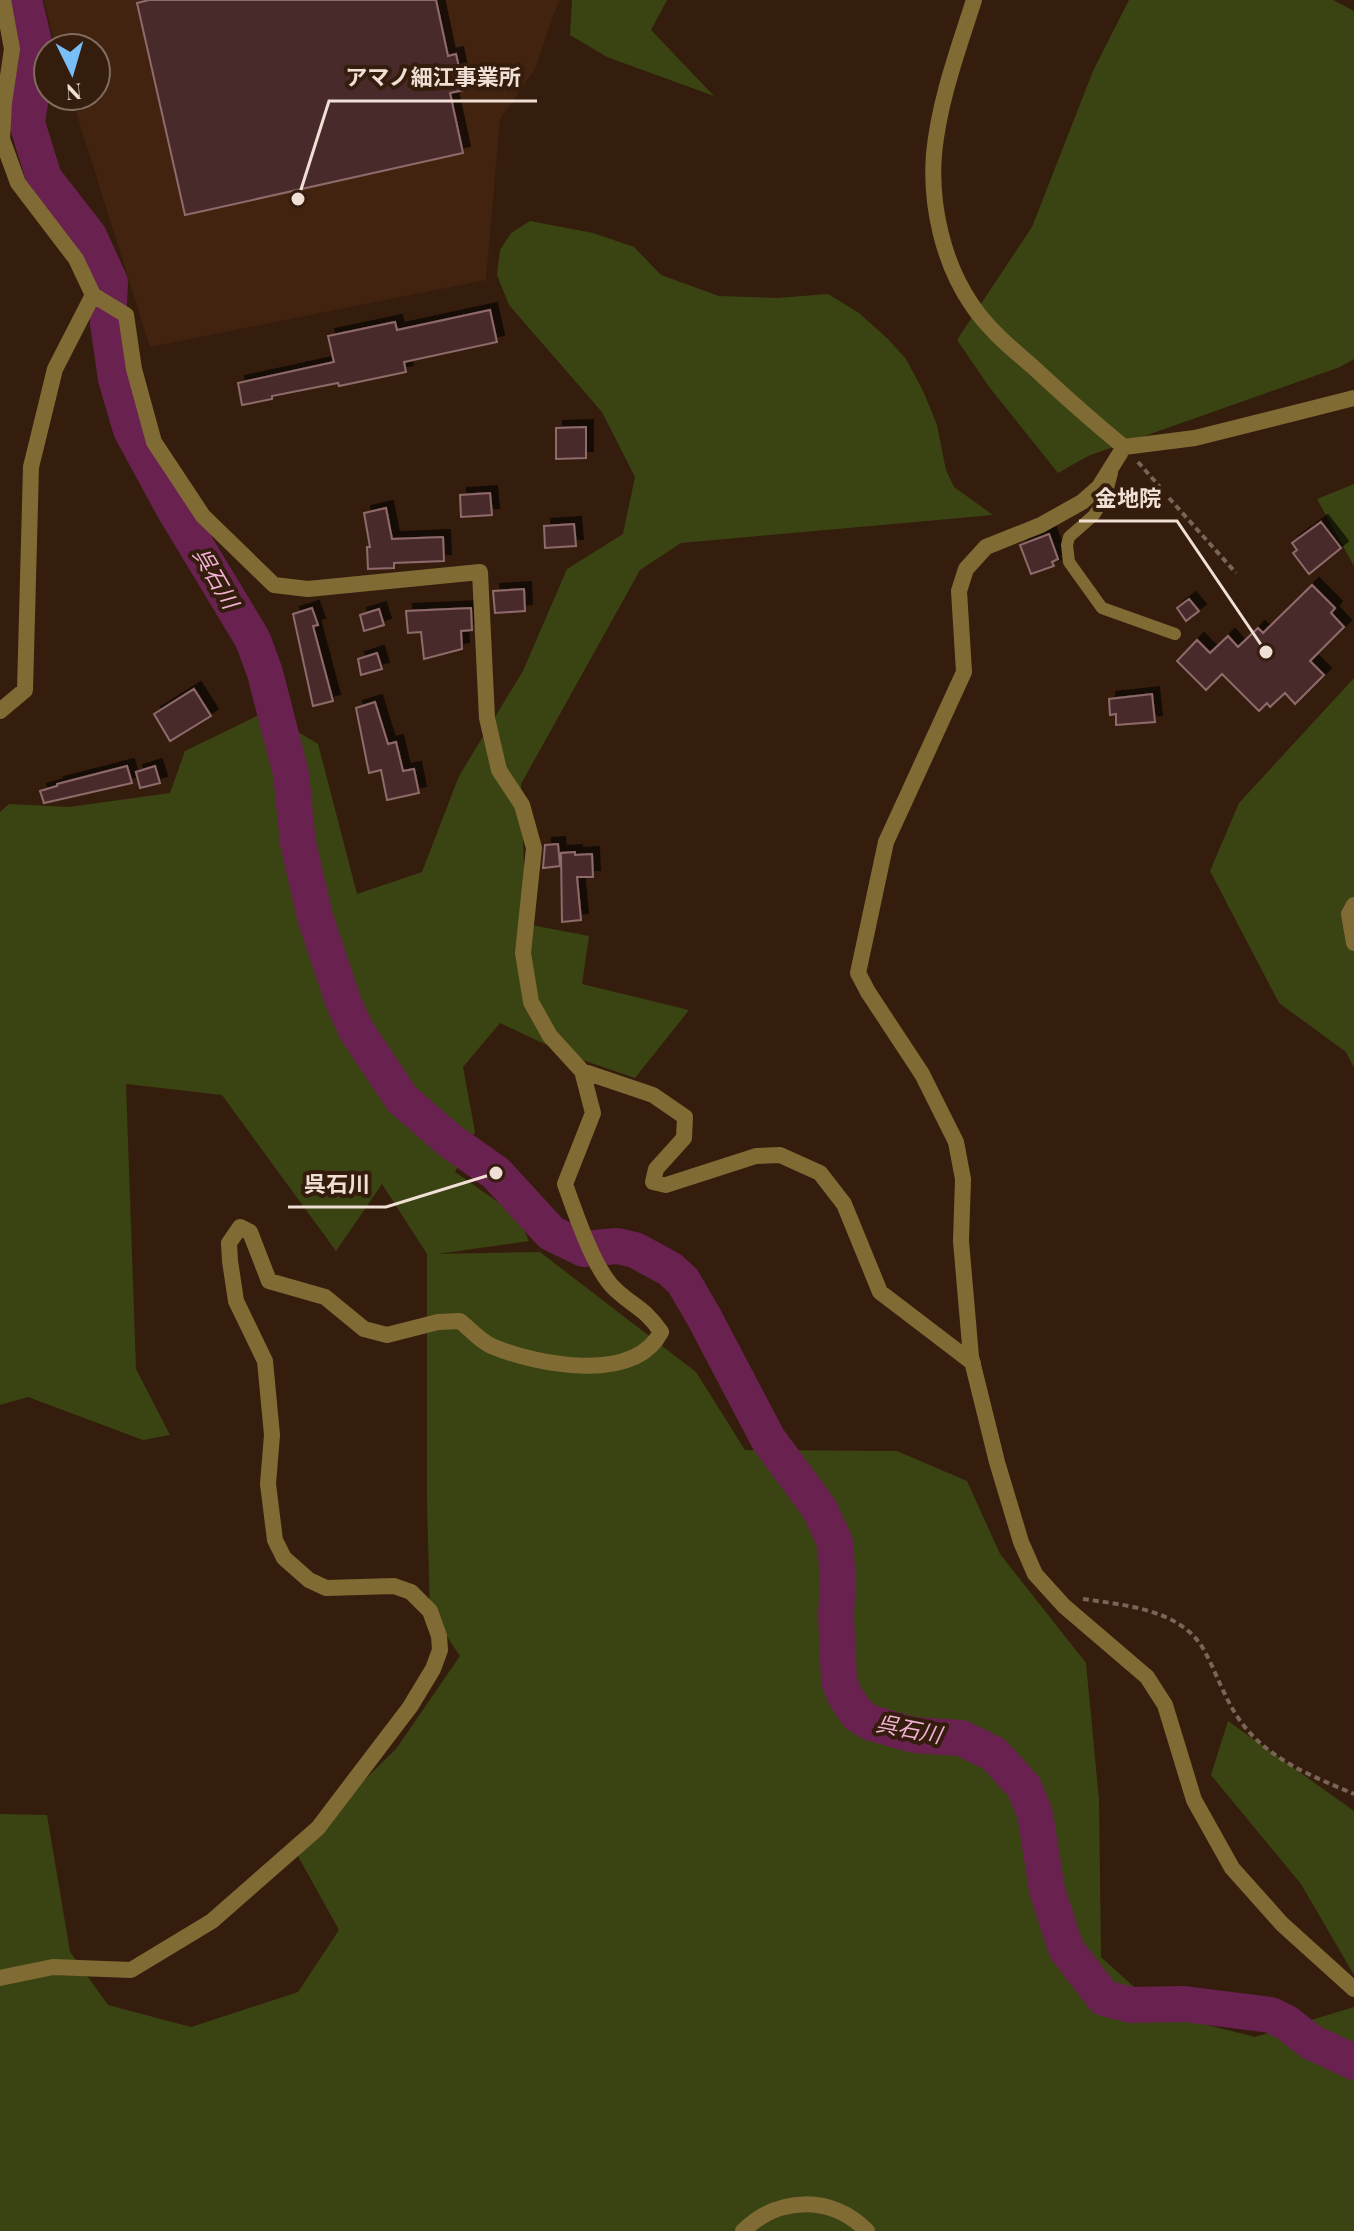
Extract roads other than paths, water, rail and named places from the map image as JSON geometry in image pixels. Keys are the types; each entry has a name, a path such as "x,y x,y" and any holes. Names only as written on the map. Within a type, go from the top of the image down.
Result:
{"street":[{"path":"0,1978 53,1967 131,1970 212,1921 318,1828 410,1707 433,1669 440,1650 439,1636 430,1611 411,1592 394,1586 326,1588 309,1580 284,1558 275,1540 268,1484 272,1435 265,1361 236,1301 230,1261 229,1243 240,1227 250,1232 269,1281 325,1297 364,1329 387,1335 438,1322 460,1321 491,1346 545,1363 588,1366 623,1361 654,1344 661,1332 649,1314 611,1285 585,1238 565,1184 593,1113 582,1071 550,1036 531,1002 523,953 534,848 522,805 499,770 487,718 480,572 308,589 274,585 203,516 154,442 134,369 126,315 96,296 76,259 18,183 2,139 12,49 3,0"},
{"path":"974,0 943,100 933,180 939,229 960,285 973,307 1008,346 1124,447 1195,438 1354,398"},
{"path":"0,711 25,690 31,467 55,369 96,296"},
{"path":"1124,447 1099,487 1082,502 1041,525 986,547 966,569 959,591 964,672 886,842 858,973 922,1074 956,1142 963,1179 961,1241 973,1363 1021,1542 1035,1574 1064,1606 1147,1677 1165,1705 1194,1800 1232,1868 1282,1924 1354,1989"},
{"path":"1354,905 1349,914 1354,943"},
{"path":"582,1071 653,1095 685,1117 684,1138 656,1169 653,1182 666,1185 756,1156 780,1155 820,1173 844,1204 880,1292 973,1363"},
{"path":"743,2231 754,2220 784,2205 830,2206 867,2231"}],"lane":[{"path":"1113,466 1106,496 1094,515 1069,537 1069,562 1102,608 1175,634"}],"waterway":[{"name":"呉石川","path":"24,0 37,55 27,123 44,178 89,236 110,282 108,323 116,379 131,430 174,509 253,640 265,673 291,774 298,843 315,917 356,1030 402,1099 449,1140 496,1173 551,1233 584,1249 617,1246 635,1250 670,1269 683,1281 768,1439 819,1508 835,1542 839,1681 845,1696 858,1715 871,1723 914,1735 961,1738 994,1754 1024,1787 1035,1814 1047,1890 1066,1949 1104,1998 1131,2005 1184,2004 1271,2015 1311,2042 1354,2062"}],"place":[{"name":"アマノ細江事業所","path":"298,199"},
{"name":"金地院","path":"1266,652"},
{"name":"呉石川","path":"496,1173"}]}
